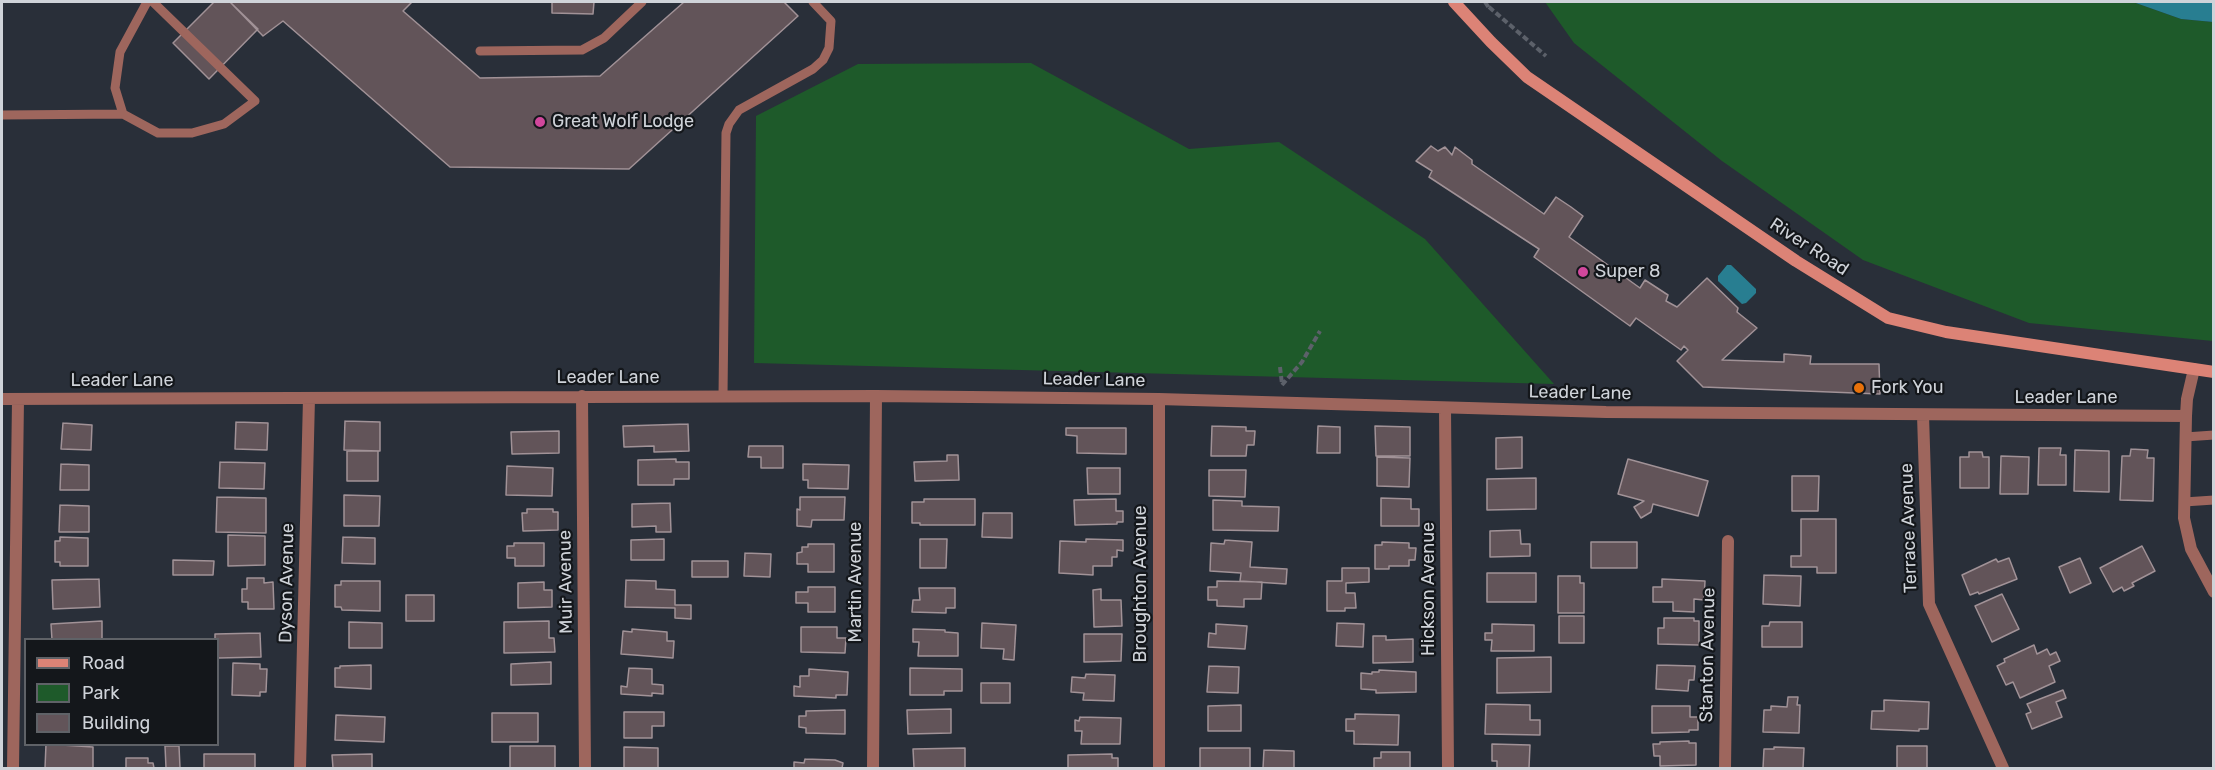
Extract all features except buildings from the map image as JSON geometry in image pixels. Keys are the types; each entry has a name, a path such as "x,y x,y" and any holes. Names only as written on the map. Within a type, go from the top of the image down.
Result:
{"main road":[{"name":"River Road","path":"1454,2 1527,77 1796,261 1888,318 1946,332 2214,372"}],"street":[{"path":"2194,369 2187,399 2185,437 2186,531 2191,549 2214,592"},
{"name":"Muir Avenue","path":"582,396 585,768"},
{"name":"Leader Lane","path":"2,399 876,396 1159,399 1606,412 2186,417"},
{"name":"Martin Avenue","path":"873,768 876,396"},
{"name":"Dyson Avenue","path":"300,768 309,398"},
{"name":"Broughton Avenue","path":"1159,399 1159,768"},
{"path":"13,768 18,400"},
{"name":"Hickson Avenue","path":"1446,408 1448,768"},
{"name":"Terrace Avenue","path":"1923,415 1929,604 2003,768"},
{"name":"Stanton Avenue","path":"1725,768 1728,541"}],"lane":[{"path":"123,114 115,88 120,52 147,2"},
{"path":"2,115 123,114 158,133 192,134 224,124 255,101 153,2"},
{"path":"480,51 582,50 604,38 642,2"},
{"path":"723,396 726,133 729,124 740,110 813,69 823,60 829,48 831,21 813,2"},
{"path":"2185,437 2214,435"},
{"path":"2184,502 2214,500"}],"path":[{"path":"1489,8 1546,56"},
{"path":"1282,385 1302,362 1320,331"}],"green space":[{"path":"1545,2 2133,2 2181,19 2213,22 2213,341 2029,323 1863,260 1722,161 1574,43"},
{"path":"1031,63 1189,149 1279,142 1425,239 1554,384 754,363 756,116 858,64"}],"water":[{"path":"2133,2 2213,2 2213,22 2181,19"},
{"path":"1727,265 1731,265 1756,289 1756,293 1746,303 1742,304 1718,281 1718,276"}],"place":[{"name":"Great Wolf Lodge","path":"540,122"},
{"name":"Super 8","path":"1583,272"},
{"name":"Fork You","path":"1859,388"}]}
